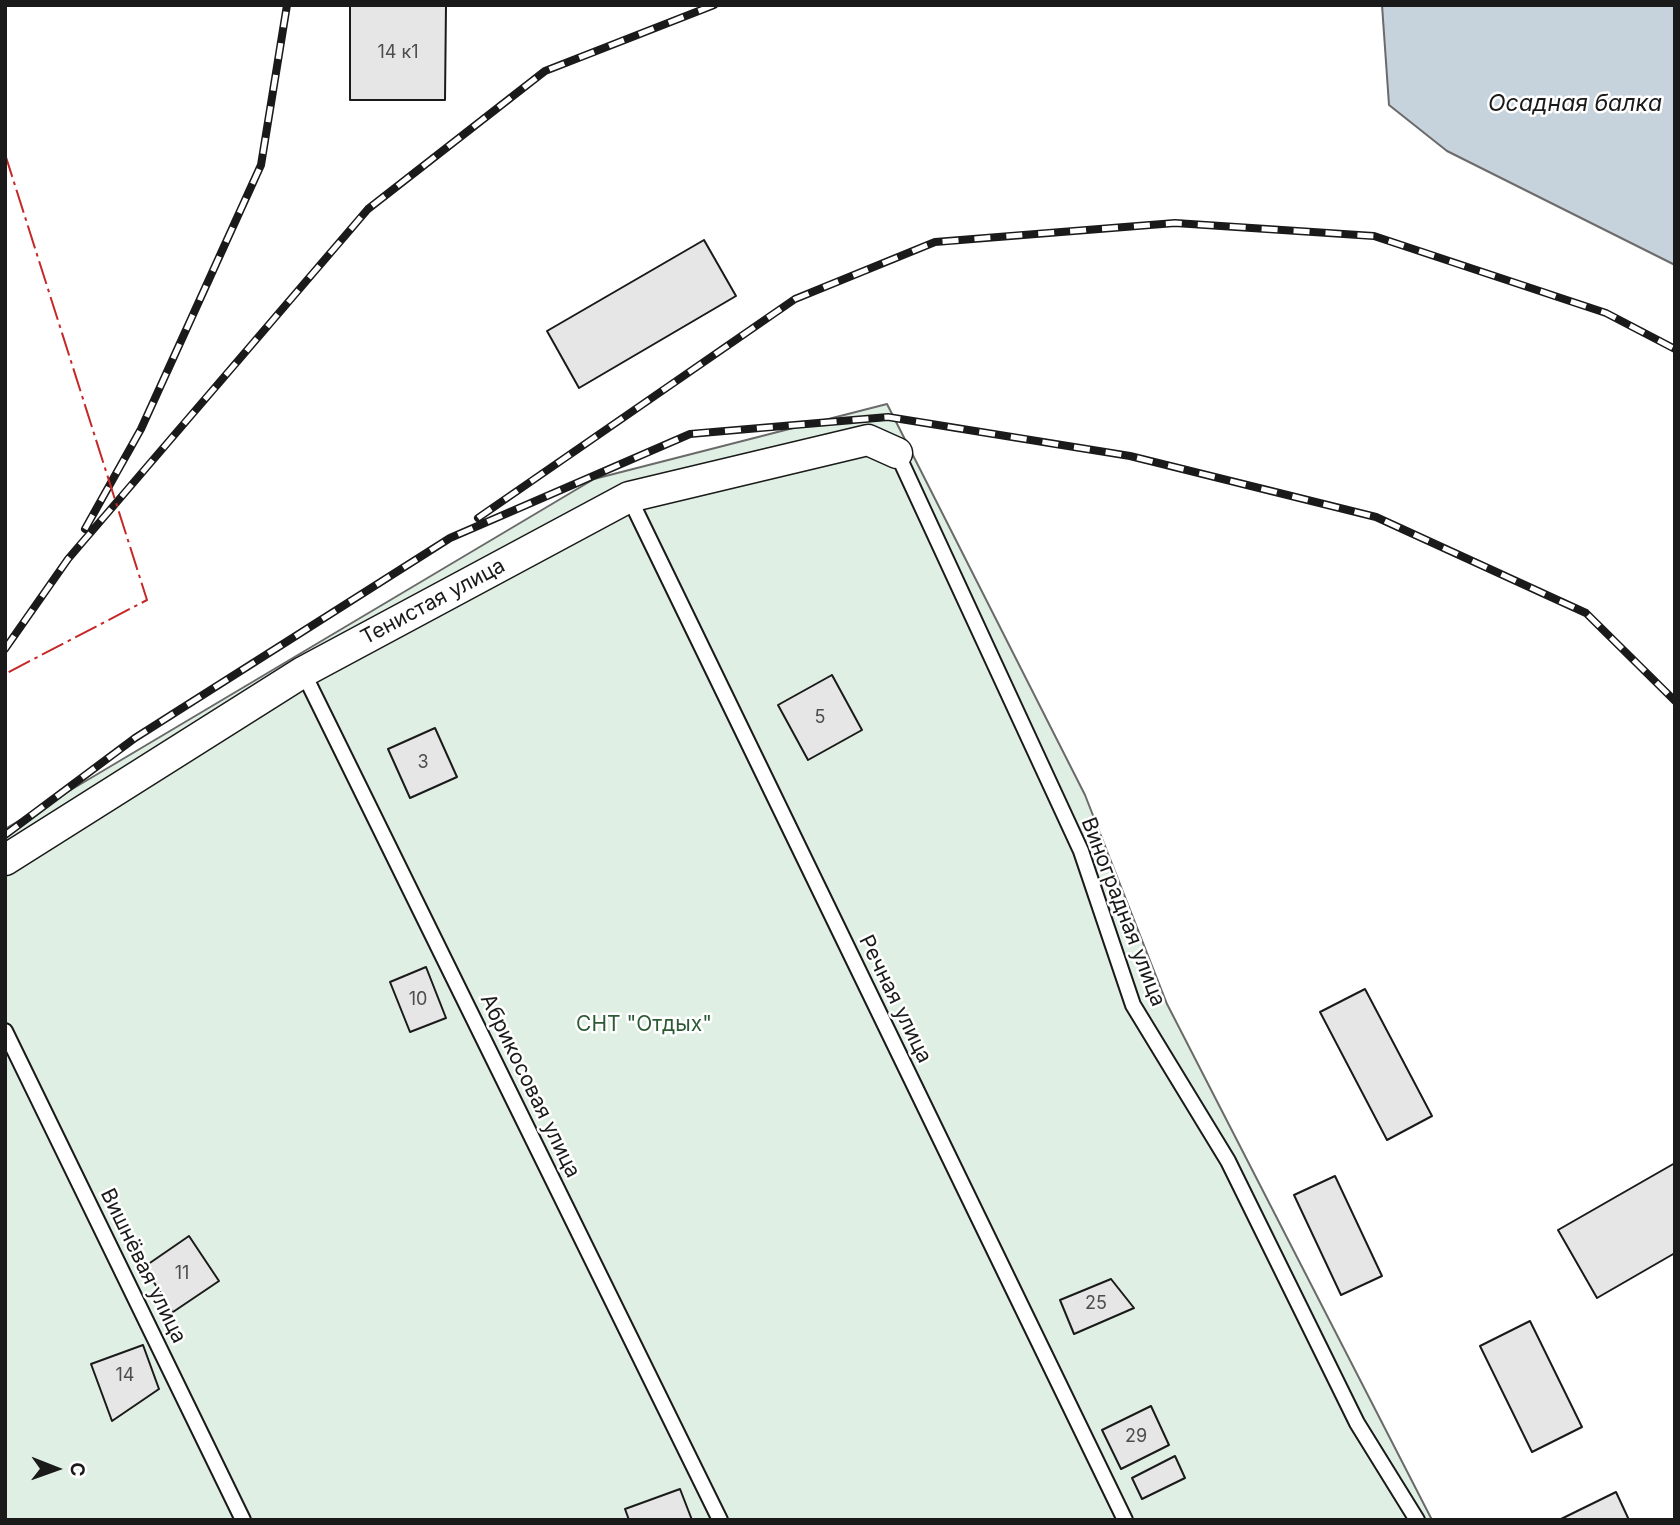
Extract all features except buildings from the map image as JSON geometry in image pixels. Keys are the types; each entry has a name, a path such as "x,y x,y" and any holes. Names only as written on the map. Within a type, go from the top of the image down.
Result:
{"street":[{"name":"Тенистая улица","path":"5,860 303,672 629,497 868,440 897,453"}],"lane":[{"name":"Виноградная улица","path":"897,453 1081,851 1133,1005 1228,1161 1357,1423 1416,1520"},
{"name":"Речная улица","path":"629,497 1125,1520"},
{"name":"Абрикосовая улица","path":"303,672 720,1520"},
{"name":"Вишнёвая улица","path":"5,1031 243,1520"}],"green space":[{"name":"СНТ \"Отдых\"","path":"887,404 1085,795 1167,1004 1432,1520 5,1520 5,829 594,479"}],"water":[{"name":"Осадная балка","path":"1382,5 1675,5 1675,265 1447,151 1389,105"}],"railway":[{"path":"85,529 141,429 261,165 287,5"},
{"path":"5,649 68,559 368,209 545,71 714,5"},
{"path":"478,518 795,299 935,242 1175,223 1374,236 1606,313 1675,349"},
{"path":"5,835 135,738 450,538 690,434 888,417 1130,456 1376,517 1586,613 1675,701"}],"power":[{"path":"5,154 147,600 5,674"}]}
